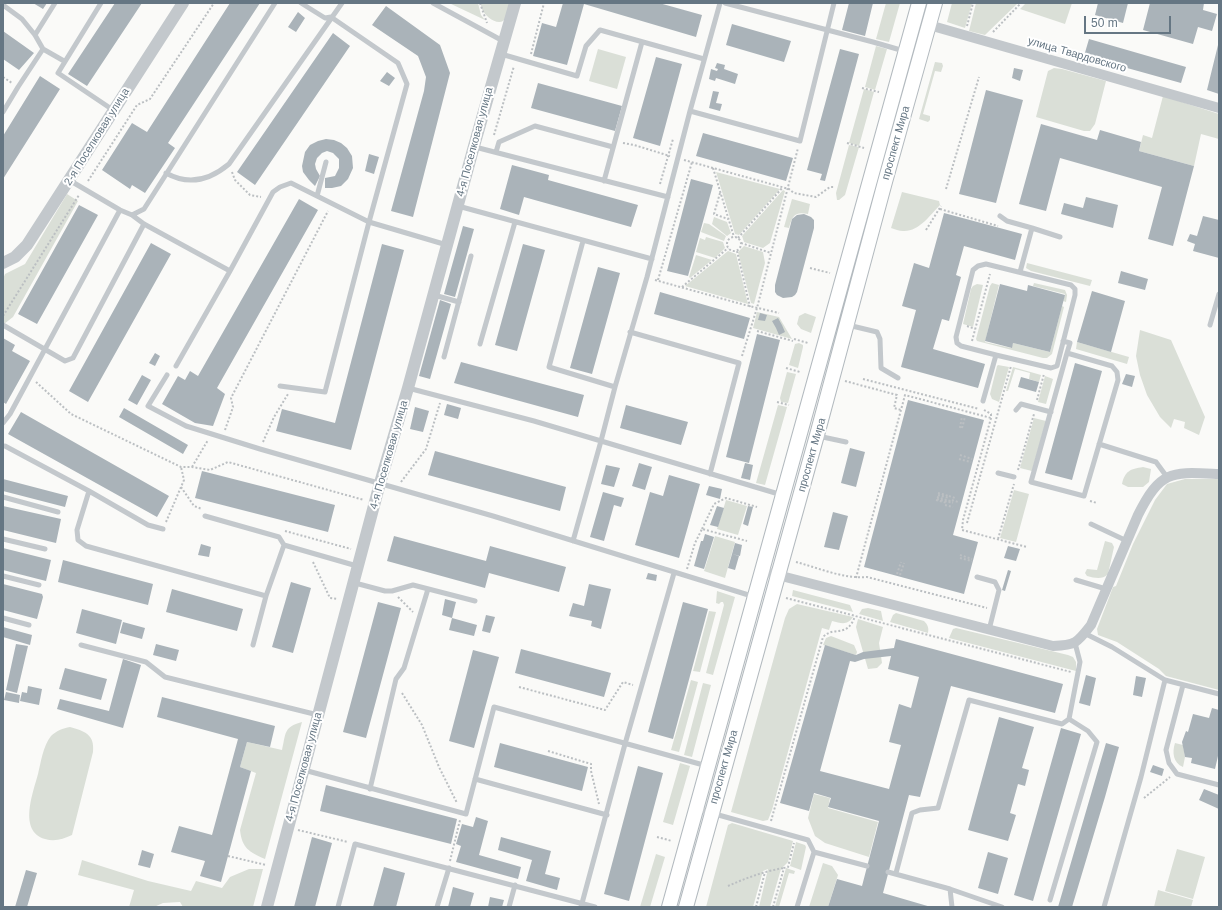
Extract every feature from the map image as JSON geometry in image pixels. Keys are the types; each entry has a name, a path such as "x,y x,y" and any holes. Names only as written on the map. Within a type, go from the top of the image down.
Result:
{"main road":[{"name":"проспект Мира","path":"686,907 818,435 833,346 905,52 919,3"},
{"name":"проспект Мира","path":"669,907 783,495 833,346 847,325 935,3"}],"street":[{"name":"2-я Поселковая улица","path":"3,263 15,257 27,245 183,3"},
{"name":"4-я Поселковая улица","path":"267,907 355,583 380,483 448,246 474,146 515,3"},
{"name":"улица Твардовского","path":"929,25 1219,108"},
{"path":"762,571 1053,646 1069,645 1075,643 1096,616 1106,589 1144,502 1159,482 1167,477 1183,473 1219,474"}],"lane":[{"path":"35,36 55,3"},
{"path":"101,3 58,73 113,110"},
{"path":"132,215 144,209 274,3"},
{"path":"280,386 325,392 369,222 407,84 398,63 331,17 325,18 301,3"},
{"path":"166,173 182,180 194,180 209,177 220,172 229,164 342,3"},
{"path":"433,3 503,41"},
{"path":"573,541 630,332 647,277 720,3"},
{"path":"725,3 905,52"},
{"path":"690,111 800,141 826,30 834,3"},
{"path":"3,6 22,20 43,49 64,61"},
{"path":"500,54 577,76 586,46 600,30 704,59"},
{"path":"604,181 642,42"},
{"path":"3,112 43,49"},
{"path":"496,152 499,142 535,126 614,145"},
{"path":"474,146 668,197"},
{"path":"317,196 326,162"},
{"path":"69,180 120,210 132,215 144,224 230,271"},
{"path":"176,366 273,192 280,187 291,183 369,222 448,246"},
{"path":"458,206 583,241 652,258"},
{"path":"3,423 10,414 30,378 120,210"},
{"path":"1000,216 1007,221 1060,237"},
{"path":"480,344 515,222"},
{"path":"3,325 65,361 73,358 144,224"},
{"path":"1020,272 1032,228"},
{"path":"583,241 549,367 615,387"},
{"path":"444,358 471,256"},
{"path":"986,264 1020,272 1071,285 1075,289 1075,295 1057,366 1051,368 961,346 957,343 956,337 973,270 978,266 986,264"},
{"path":"1210,325 1219,294"},
{"path":"434,295 458,302"},
{"path":"847,325 877,332 880,339 881,368 898,378"},
{"path":"630,332 739,362 710,474"},
{"path":"1063,342 1070,343 1067,353 1051,412 1030,482 1084,496 1118,380 1118,372 1112,366 1067,353"},
{"path":"983,401 996,355"},
{"path":"167,375 148,406 186,426 260,449 493,516 755,597"},
{"path":"408,388 601,441 783,495"},
{"path":"1016,410 1021,404 1051,412"},
{"path":"818,435 846,442"},
{"path":"1099,444 1156,462 1167,477"},
{"path":"5,446 89,491 148,525 163,529"},
{"path":"998,474 1015,478"},
{"path":"89,491 77,530 78,540 86,546 266,596"},
{"path":"3,498 58,512"},
{"path":"205,516 279,537 284,545 359,566"},
{"path":"1091,524 1127,542"},
{"path":"3,539 46,549"},
{"path":"253,645 266,596 284,545"},
{"path":"582,905 604,814 642,688 674,573"},
{"path":"3,576 39,585"},
{"path":"977,577 995,582 999,590 989,630"},
{"path":"1076,580 1106,589"},
{"path":"355,583 385,591 392,591 413,585 475,601"},
{"path":"370,789 396,679 404,668 428,589"},
{"path":"3,618 29,625"},
{"path":"1084,633 1112,647 1165,680 1219,694"},
{"path":"896,873 912,813 920,810 938,808 969,700 1062,724 1069,719 1080,662 1075,643"},
{"path":"81,646 146,662 165,677 319,716"},
{"path":"1104,907 1141,777 1165,680"},
{"path":"1183,685 1166,750 1169,763 1177,774 1219,785"},
{"path":"303,770 466,814 494,707 708,766"},
{"path":"1050,900 1097,742 1088,731 1069,719"},
{"path":"475,779 604,814"},
{"path":"696,808 808,840 814,852 797,907"},
{"path":"338,907 355,844 515,885 582,905 595,907"},
{"path":"814,852 867,866"},
{"path":"437,907 449,868"},
{"path":"888,872 950,889 1002,907"},
{"path":"509,907 515,885"},
{"path":"950,889 952,907"}],"path":[{"path":"3,316 137,105 150,99 214,3"},
{"path":"480,3 487,23 486,32"},
{"path":"528,62 544,3"},
{"path":"965,35 973,3"},
{"path":"984,41 1021,3"},
{"path":"489,151 516,59"},
{"path":"946,189 979,77"},
{"path":"862,88 879,92"},
{"path":"739,362 757,308 789,189 800,141"},
{"path":"847,143 864,148"},
{"path":"614,145 634,145 672,156"},
{"path":"678,158 783,187 794,193 816,197 830,187 834,187"},
{"path":"658,280 692,162"},
{"path":"229,164 235,180 250,195 270,198"},
{"path":"712,168 734,237"},
{"path":"738,238 783,187"},
{"path":"720,192 714,214 728,219"},
{"path":"192,467 212,434 223,435 233,407 231,398 332,204"},
{"path":"926,230 941,208 1000,226"},
{"path":"728,248 728,240 734,237 738,238 741,243 771,253"},
{"path":"741,243 740,248 737,251 750,307"},
{"path":"682,287 728,248"},
{"path":"728,248 737,251"},
{"path":"970,348 992,274 993,265"},
{"path":"810,268 830,273"},
{"path":"647,277 750,307 779,313"},
{"path":"757,331 808,343"},
{"path":"994,362 1018,368"},
{"path":"967,523 1011,366"},
{"path":"786,368 800,372"},
{"path":"1037,373 1049,376"},
{"path":"1018,471 1044,374"},
{"path":"30,378 71,414 181,467 210,470 228,462 369,501"},
{"path":"864,379 985,410 991,414 963,520 962,530 1027,547"},
{"path":"845,381 897,395 894,408 901,410"},
{"path":"260,449 274,417 291,388"},
{"path":"856,578 905,395 991,418"},
{"path":"396,488 426,450 442,397"},
{"path":"777,402 789,406"},
{"path":"961,428 964,417"},
{"path":"959,459 971,460 960,455"},
{"path":"163,529 184,480 181,467"},
{"path":"998,539 1015,478"},
{"path":"937,497 955,502"},
{"path":"937,497 955,502"},
{"path":"937,497 955,502"},
{"path":"684,576 695,543 714,504 726,498 757,507"},
{"path":"947,500 953,507"},
{"path":"702,529 747,541"},
{"path":"308,552 330,598 339,600"},
{"path":"960,557 972,560"},
{"path":"796,562 856,578 867,577 994,610"},
{"path":"899,575 902,562"},
{"path":"392,591 420,618"},
{"path":"786,598 1078,674"},
{"path":"769,828 823,637 827,632 845,630 851,625 855,616"},
{"path":"396,679 401,693 422,725 439,767 461,809 462,813 449,868"},
{"path":"519,687 605,710 623,682 642,688"},
{"path":"548,751 591,764 591,771 604,814"},
{"path":"1132,807 1169,778"},
{"path":"298,830 355,844"},
{"path":"728,886 773,869 788,867 796,836"},
{"path":"658,837 672,841"},
{"path":"228,856 266,865"},
{"path":"772,907 784,868"},
{"path":"756,907 765,872"}],"shaded area":[{"path":"449,3 478,3 481,15 485,20"},
{"path":"481,3 511,3 506,18 503,21 497,22 483,12"},
{"path":"886,3 900,3 889,42 876,39"},
{"path":"952,3 972,3 965,28 947,22"},
{"path":"976,3 1018,3 985,35 969,31"},
{"path":"1026,3 1072,3 1065,24 1020,9"},
{"path":"876,46 887,49 875,90 865,87"},
{"path":"598,49 626,57 617,89 589,81"},
{"path":"935,62 942,63 943,66 941,72 935,71 923,114 930,116 930,120 928,122 919,119"},
{"path":"1054,68 1106,81 1095,124 1090,131 1084,131 1036,117 1048,71"},
{"path":"864,89 874,92 859,146 849,143"},
{"path":"1163,96 1219,114 1219,139 1201,134 1194,166 1139,151 1143,135 1152,138"},
{"path":"849,145 859,147 845,195 837,200 836,193"},
{"path":"716,172 780,189 739,235 735,234"},
{"path":"783,190 785,191 770,243 763,248 744,242 742,236"},
{"path":"902,192 939,201 940,205 924,222 914,229 903,231 891,228"},
{"path":"67,194 78,201 13,317 4,324 3,279 5,274 25,264"},
{"path":"792,199 810,204 808,214 800,213 794,216 789,228 784,227"},
{"path":"714,217 727,222 731,233 727,236 712,224"},
{"path":"704,223 709,224 726,236 724,241 701,232"},
{"path":"706,237 723,242 725,248 715,258 696,252 700,238 705,240"},
{"path":"744,246 763,252 765,263 754,304 751,303 738,252"},
{"path":"728,251 736,254 748,304 685,286"},
{"path":"696,255 712,260 690,278 689,277"},
{"path":"1027,263 1092,280 1090,286 1031,271 1026,268"},
{"path":"992,283 999,285 985,342 1011,348 1013,343 1050,352 1062,306 1064,307 1052,354 1047,358 977,341 976,339"},
{"path":"1034,283 1065,290 1067,295 1066,302 1063,301 1065,294 1033,286"},
{"path":"977,284 983,285 973,327 963,324 971,289"},
{"path":"757,312 779,317 792,339 753,328"},
{"path":"805,313 816,317 811,333 801,329 797,324 799,316"},
{"path":"1140,330 1171,340 1205,417 1199,435 1184,428 1185,422 1174,419 1171,428 1160,417 1147,395 1140,375 1136,356"},
{"path":"1077,342 1129,357 1127,364 1076,349"},
{"path":"799,343 803,345 803,347 798,368 789,365 795,344"},
{"path":"998,365 1009,367 999,402 992,399 990,394"},
{"path":"1013,367 1041,375 1039,382 1029,379 1030,373 1015,369 1008,391 1006,391"},
{"path":"787,372 796,374 788,403 781,402 780,398"},
{"path":"1045,376 1053,379 1046,404 1038,402"},
{"path":"778,405 787,407 765,485 756,483"},
{"path":"1034,418 1046,421 1032,471 1020,468"},
{"path":"1143,467 1151,469 1149,482 1143,487 1128,487 1122,484 1129,471"},
{"path":"1185,479 1219,479 1219,690 1166,676 1159,669 1117,642 1098,635 1097,629 1113,587 1116,586 1133,544 1155,500 1167,484"},
{"path":"1014,490 1029,494 1016,542 1000,538"},
{"path":"726,500 747,506 738,535 717,529"},
{"path":"715,536 735,542 725,578 704,571"},
{"path":"1105,541 1112,543 1114,547 1108,574 1101,578 1087,576 1085,573 1087,569 1097,570"},
{"path":"793,590 850,605 853,612 792,596"},
{"path":"717,591 735,597 713,675 706,673 724,605 723,602 719,604 716,603"},
{"path":"797,604 853,617 846,623 832,621 829,630 822,628 772,810 768,820 763,821 731,812 785,618 789,609"},
{"path":"868,608 881,611 883,621 859,614 862,609"},
{"path":"709,611 716,612 700,672 693,671"},
{"path":"896,613 924,621 928,627 928,633 890,622 893,615"},
{"path":"858,619 883,627 879,643 882,663 877,668 868,669 856,627"},
{"path":"956,628 1068,655 1073,657 1076,662 1076,671 949,638 953,629"},
{"path":"831,636 854,645 857,652 856,655 823,645 826,638"},
{"path":"691,680 698,682 679,752 671,750"},
{"path":"703,683 711,685 692,757 684,755"},
{"path":"302,722 265,859 247,849 242,841 240,830 256,773 240,767 247,742 282,750 285,735 288,729 291,726"},
{"path":"70,727 88,734 92,741 93,752 72,835 59,840 49,840 37,835 32,828 30,820 31,801 48,740 57,731"},
{"path":"1175,743 1183,745 1185,757 1183,767 1177,763 1174,757"},
{"path":"680,763 690,766 673,825 663,822"},
{"path":"814,794 830,798 828,808 878,822 869,857 825,843 815,836 808,818"},
{"path":"732,823 793,841 788,862 781,869 770,907 759,907 768,869 763,871 753,907 706,907 728,825"},
{"path":"796,842 805,845 806,847 801,870 790,866"},
{"path":"1177,849 1205,857 1193,899 1165,891"},
{"path":"656,854 665,857 650,907 640,907"},
{"path":"82,860 148,881 191,891 196,881 222,888 230,877 249,869 263,869 253,907 183,907 180,902 163,903 154,907 129,907 134,890 78,875"},
{"path":"823,863 832,866 838,875 828,907 809,907"},
{"path":"786,868 795,871 794,874 789,873 779,907 775,907"},
{"path":"1158,890 1193,900 1191,907 1154,907"}],"building":[{"path":"33,3 47,3 43,9"},
{"path":"115,3 142,3 87,86 68,74"},
{"path":"230,3 260,3 168,143 175,148 145,193 132,185 130,189 102,170 132,123 147,132"},
{"path":"563,3 659,3 702,15 696,37 584,4 567,65 533,56 542,23 556,27"},
{"path":"849,3 873,3 865,36 842,30"},
{"path":"1098,3 1128,3 1123,23 1095,15"},
{"path":"1150,3 1204,3 1203,10 1217,14 1212,31 1198,27 1193,44 1143,30"},
{"path":"386,6 440,45 450,73 413,217 391,211 424,91 426,77 418,56 372,25"},
{"path":"298,12 305,18 296,32 288,27"},
{"path":"732,24 791,41 784,62 726,45"},
{"path":"3,31 34,53 19,70 3,59"},
{"path":"333,33 350,46 255,185 237,172"},
{"path":"1089,39 1186,67 1181,83 1084,56"},
{"path":"1219,45 1219,94 1207,90"},
{"path":"840,49 859,54 825,181 820,180 822,174 807,170"},
{"path":"656,57 682,64 660,146 633,138"},
{"path":"717,63 725,65 724,69 738,74 735,84 716,78 715,81 709,79 711,69 717,71 718,69 715,68"},
{"path":"1014,68 1023,70 1020,81 1012,78"},
{"path":"387,72 395,78 389,86 380,81"},
{"path":"40,76 60,89 3,179 3,136"},
{"path":"538,83 622,106 615,131 531,108"},
{"path":"986,90 1023,100 996,203 959,194"},
{"path":"713,91 719,92 716,103 722,104 720,111 709,108"},
{"path":"1041,124 1097,140 1100,130 1141,142 1139,151 1194,166 1173,246 1148,239 1162,187 1060,158 1046,211 1019,204"},
{"path":"703,133 793,158 786,181 696,156"},
{"path":"326,139 341,143 347,148 352,156 353,168 348,179 341,186 332,188 325,188 325,178 335,176 339,168 339,159 333,153 327,151 322,153 317,158 315,164 320,176 315,186 303,172 302,166 305,152 310,145"},
{"path":"369,154 379,157 374,174 365,171"},
{"path":"512,165 549,175 548,180 638,205 631,227 524,197 519,215 500,209"},
{"path":"691,179 713,185 688,276 667,271"},
{"path":"1086,197 1118,205 1113,228 1061,214 1064,203 1083,208"},
{"path":"299,199 318,210 217,388 225,394 213,426 195,423 162,404 178,376 185,380 190,371 198,376"},
{"path":"79,205 98,215 37,324 18,314"},
{"path":"944,213 1022,234 1015,260 964,246 956,275 961,277 949,321 942,319 933,349 985,364 978,388 901,367 916,310 902,306 914,263 929,268"},
{"path":"804,214 814,220 814,228 797,292 792,297 783,298 775,292 775,285 792,219 797,215"},
{"path":"1203,216 1219,220 1219,258 1193,251 1195,244 1187,241 1190,234 1197,236"},
{"path":"463,226 474,229 455,297 444,294"},
{"path":"151,243 171,254 88,402 69,391"},
{"path":"382,244 404,250 351,450 276,431 282,409 335,423"},
{"path":"523,244 545,250 517,351 495,345"},
{"path":"598,267 620,273 592,374 570,368"},
{"path":"1121,271 1148,279 1145,290 1118,283"},
{"path":"1000,284 1027,291 1028,285 1065,295 1050,352 1013,343 1012,348 985,341"},
{"path":"1092,291 1125,301 1111,352 1077,342"},
{"path":"660,292 750,318 744,339 654,314"},
{"path":"440,300 451,304 430,379 419,376"},
{"path":"760,313 767,315 765,321 758,320"},
{"path":"778,318 782,325 776,328 772,321"},
{"path":"782,325 785,332 779,335 776,328"},
{"path":"757,334 780,340 749,463 726,457"},
{"path":"3,338 15,345 12,351 30,361 6,404 3,402"},
{"path":"155,353 160,356 155,366 149,363"},
{"path":"461,362 584,395 578,417 454,383"},
{"path":"1075,363 1102,371 1072,480 1045,473"},
{"path":"1126,374 1135,376 1132,387 1122,384"},
{"path":"142,375 151,380 137,405 128,400"},
{"path":"1021,377 1039,382 1036,392 1018,387"},
{"path":"908,400 984,420 953,535 978,542 964,594 864,567"},
{"path":"447,404 461,408 458,419 444,415"},
{"path":"626,405 688,422 681,445 620,428"},
{"path":"415,407 429,411 423,432 410,429"},
{"path":"124,408 188,445 183,454 119,417"},
{"path":"21,412 169,496 157,517 8,434"},
{"path":"850,448 865,452 856,487 841,483"},
{"path":"435,451 566,487 560,511 428,475"},
{"path":"639,463 652,467 645,490 632,486"},
{"path":"745,463 753,465 750,480 741,478"},
{"path":"606,465 620,468 614,487 601,484"},
{"path":"202,471 335,505 328,532 195,498"},
{"path":"669,475 700,484 679,558 635,545 650,492 663,496"},
{"path":"3,479 68,496 65,507 3,491"},
{"path":"709,486 722,489 720,499 706,495"},
{"path":"603,492 624,498 621,507 614,505 604,541 590,537"},
{"path":"3,506 61,519 56,543 3,530"},
{"path":"717,506 724,508 718,527 710,525"},
{"path":"748,506 753,507 748,526 743,524"},
{"path":"833,512 848,516 839,550 824,547"},
{"path":"705,534 714,537 704,569 694,566 701,541 703,541"},
{"path":"394,536 486,561 490,546 566,567 559,592 489,573 485,588 387,561"},
{"path":"735,543 742,545 740,556 732,554"},
{"path":"201,544 211,547 209,557 198,555"},
{"path":"1008,546 1020,549 1016,561 1004,558"},
{"path":"3,548 51,560 46,581 3,570"},
{"path":"732,554 739,556 735,570 728,568"},
{"path":"63,560 153,584 148,605 58,582"},
{"path":"1008,570 1011,571 1005,591 1002,590"},
{"path":"648,573 657,575 656,581 646,579"},
{"path":"291,582 311,588 293,653 272,647"},
{"path":"3,584 42,594 43,597 37,619 3,610"},
{"path":"589,584 611,589 601,629 591,626 592,621 569,616 573,603 584,606"},
{"path":"172,589 243,609 237,631 166,612"},
{"path":"445,599 456,602 452,618 442,615"},
{"path":"378,602 401,608 366,738 343,732"},
{"path":"683,602 708,609 673,739 648,732"},
{"path":"82,609 122,620 116,644 76,633"},
{"path":"486,615 495,617 490,633 482,631"},
{"path":"452,618 477,625 474,636 449,630"},
{"path":"123,622 145,628 142,639 120,633"},
{"path":"3,627 32,635 30,645 3,637"},
{"path":"896,639 1063,684 1055,713 951,686 920,797 909,795 883,893 931,907 828,907 837,879 862,886 879,821 828,807 831,798 814,793 809,811 780,803 825,645 856,655 863,652 894,648","holes":["891,656 888,669 919,677 911,708 899,704 889,742 901,745 889,789 820,771 850,661 855,662 864,659"]},
{"path":"16,644 28,646 17,693 6,690"},
{"path":"156,644 179,650 176,661 153,655"},
{"path":"521,649 611,673 604,697 515,673"},
{"path":"473,650 499,657 474,748 449,741"},
{"path":"123,659 141,665 123,728 57,709 60,699 109,711"},
{"path":"65,668 107,679 101,700 59,689"},
{"path":"1086,675 1096,678 1090,706 1079,703"},
{"path":"1136,676 1146,678 1142,697 1133,695"},
{"path":"28,686 42,689 39,705 20,701 22,692 27,693"},
{"path":"6,692 20,695 19,703 4,700"},
{"path":"162,697 275,726 270,747 247,742 240,767 251,771 221,882 200,876 205,861 171,852 179,826 212,835 238,739 157,717"},
{"path":"1212,708 1219,710 1219,757 1218,756 1215,769 1191,763 1192,758 1185,757 1182,742 1186,731 1188,732 1193,714 1209,718"},
{"path":"999,717 1034,727 1022,768 1029,770 1025,786 1018,784 1010,813 1016,815 1008,841 968,830"},
{"path":"1061,728 1081,734 1033,901 1014,895"},
{"path":"500,743 588,767 582,791 494,767"},
{"path":"1106,743 1119,747 1105,797 1072,907 1058,907"},
{"path":"1153,765 1164,769 1162,776 1150,772"},
{"path":"638,766 663,773 629,901 604,894"},
{"path":"326,785 457,819 451,844 320,811"},
{"path":"1204,789 1219,795 1219,809 1199,800"},
{"path":"476,817 488,821 479,855 521,867 518,879 456,862 461,846 456,844 462,824 473,827"},
{"path":"312,837 332,843 315,907 294,907"},
{"path":"501,837 551,851 545,874 560,878 557,890 526,881 532,860 498,850"},
{"path":"142,850 154,854 150,868 138,865"},
{"path":"988,852 1008,858 998,894 978,888"},
{"path":"384,867 405,873 396,907 373,907"},
{"path":"26,870 37,873 27,907 15,907"},
{"path":"453,887 474,893 470,907 448,907"},
{"path":"490,897 504,900 502,907 488,907"}]}
